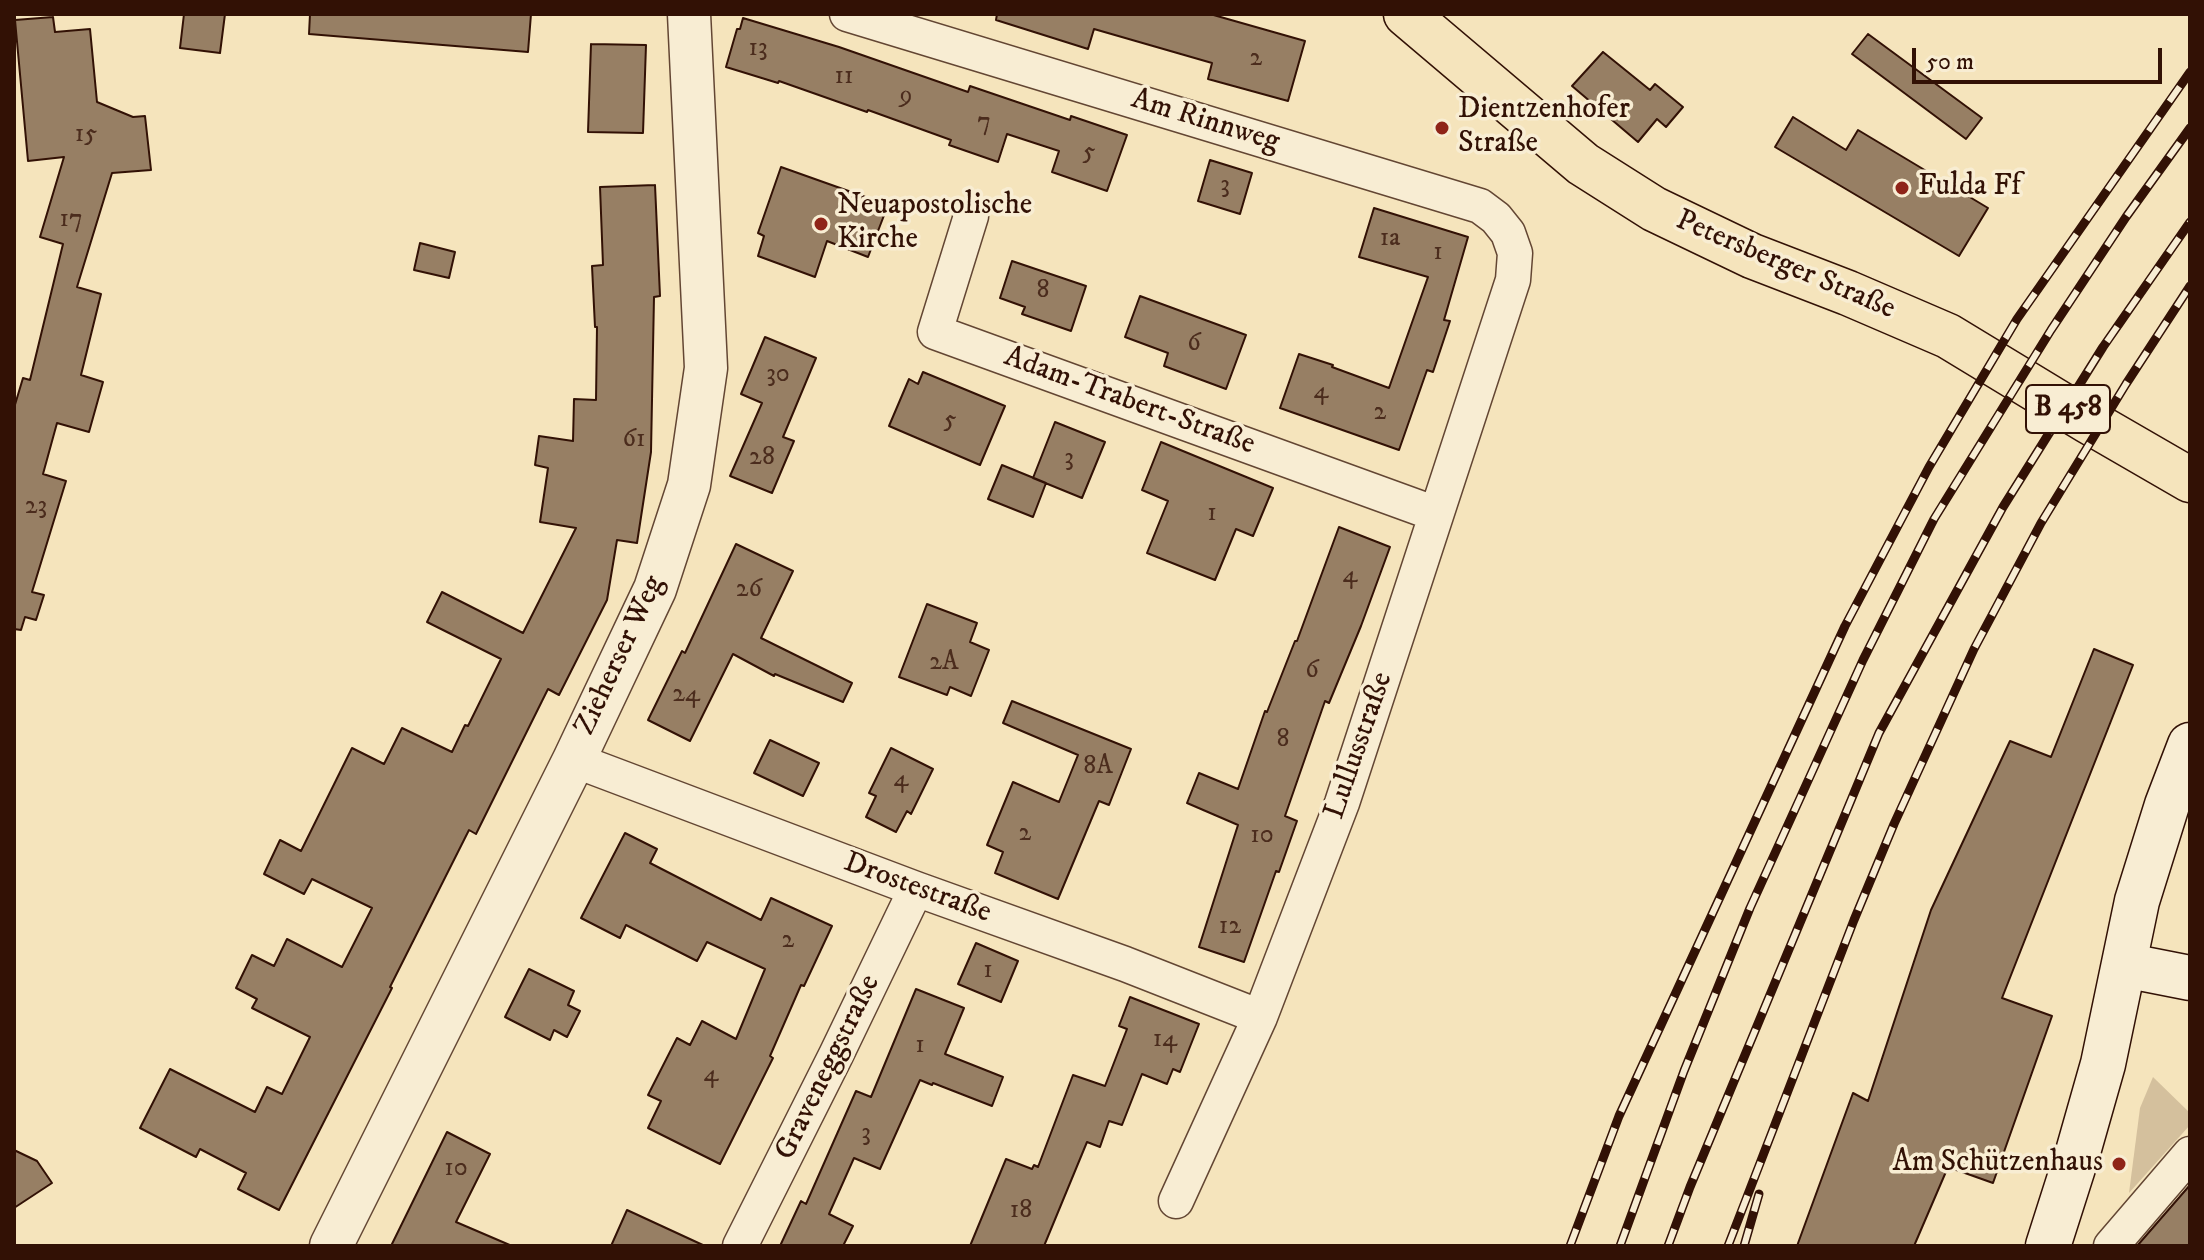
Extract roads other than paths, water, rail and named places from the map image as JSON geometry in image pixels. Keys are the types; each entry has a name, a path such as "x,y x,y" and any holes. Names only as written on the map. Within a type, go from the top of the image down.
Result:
{"main road":[{"name":"Petersberger Straße","path":"1410,15 1571,155 1654,209 1752,256 1948,336 2190,480"},
{"path":"2048,1246 2103,1064 2137,901 2167,805 2190,745"},
{"path":"2124,965 2190,978"}],"street":[{"name":"Zieherser Weg","path":"331,1246 574,760 655,589 689,485 706,368 689,14"},
{"name":"Am Rinnweg","path":"847,14 1480,206 1496,218 1508,233 1515,253 1513,280"},
{"name":"Adam-Trabert-Straße","path":"971,216 935,332 1436,514"},
{"name":"Lullusstraße","path":"1176,1201 1260,1017 1342,803 1513,280"},
{"name":"Drostestraße","path":"574,760 1260,1017"},
{"name":"Graveneggstraße","path":"740,1246 916,889"},
{"path":"2111,1246 2190,1154"}],"railway":[{"path":"1570,1246 1619,1116 1845,626 1929,467 2017,319 2190,72"},
{"path":"1620,1246 1684,1071 1750,908 1863,660 1934,519 2051,330 2190,128"},
{"path":"1668,1246 1879,733 2003,507 2103,347 2190,222"},
{"path":"1728,1246 1854,920 1974,649 2041,523 2190,286"},
{"path":"1744,1246 1759,1194"}],"place":[{"name":"Dientzenhofer Straße","path":"1442,128"},
{"name":"Fulda Ff","path":"1902,188"},
{"name":"Neuapostolische Kirche","path":"821,224"},
{"name":"Am Schützenhaus","path":"2119,1164"}]}
